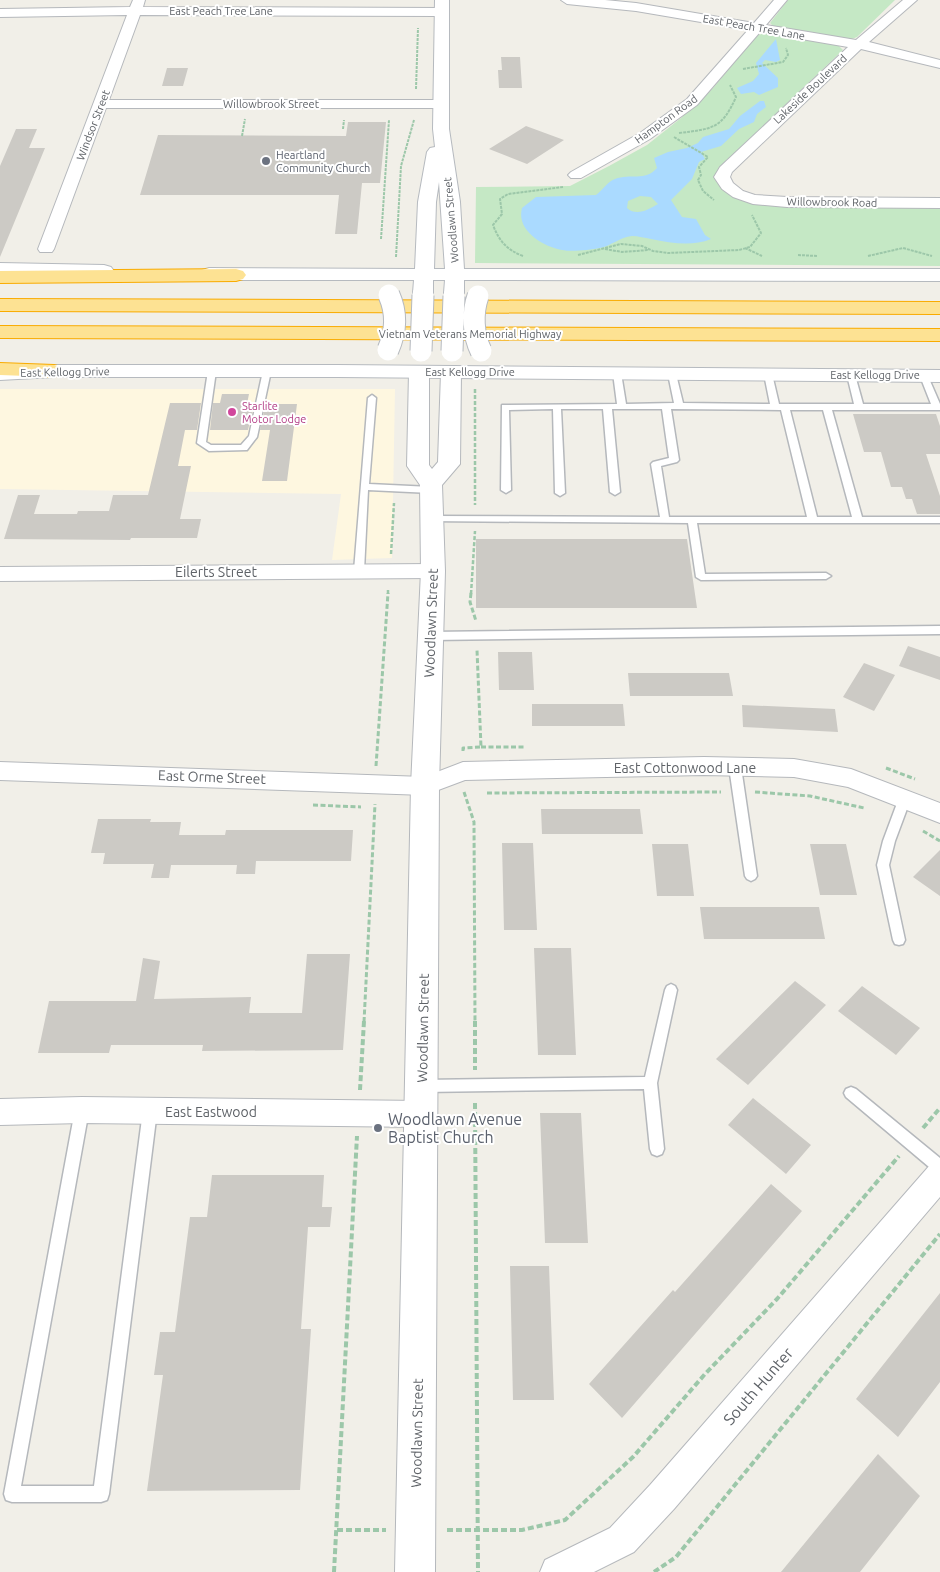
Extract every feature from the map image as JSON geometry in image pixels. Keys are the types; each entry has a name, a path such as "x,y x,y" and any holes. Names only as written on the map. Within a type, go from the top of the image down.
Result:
{"highway":[{"path":"0,277 236,274"},
{"name":"Vietnam Veterans Memorial Highway","path":"0,305 940,308"},
{"name":"Vietnam Veterans Memorial Highway","path":"0,332 940,336"},
{"path":"0,370 54,371"}],"main road":[{"name":"Woodlawn Street","path":"431,498 449,464 456,274 451,202 441,129 441,6"},
{"name":"Woodlawn Street","path":"415,1572 425,786 432,571 431,498 418,466 420,362 427,202 441,129"},
{"path":"0,269 341,275 456,274 526,267 938,266"},
{"path":"526,267 481,290 475,302 475,340 481,351 489,358 500,364 532,373"},
{"path":"338,372 366,365 384,356 392,341 394,304 389,295 374,282 341,275"},
{"name":"East Kellogg Drive","path":"0,374 54,371 338,372 420,362 452,362 532,373 932,376"}],"street":[{"name":"East Peach Tree Lane","path":"567,0 636,7 884,49 940,64"},
{"name":"Hampton Road","path":"572,181 645,136 692,102 781,0"},
{"name":"Lakeside Boulevard","path":"727,186 722,177 725,170 837,63 911,0"},
{"name":"East Peach Tree Lane","path":"0,13 137,5 418,12 441,6"},
{"name":"Windsor Street","path":"46,250 102,104 137,5"},
{"name":"Willowbrook Street","path":"102,104 441,104"},
{"name":"Willowbrook Road","path":"727,186 738,194 753,198 787,202 940,203"},
{"name":"Eilerts Street","path":"0,574 432,571"},
{"name":"East Cottonwood Lane","path":"425,786 464,782 736,767 794,768 851,778 901,808 940,813"},
{"name":"East Orme Street","path":"0,772 127,774 425,786"},
{"name":"East Eastwood","path":"0,1112 82,1110 359,1113 422,1100"},
{"name":"South Hunter","path":"557,1572 622,1540 662,1497 940,1176"}],"lane":[{"path":"212,371 201,444 209,448 244,448 253,438 267,372"},
{"path":"617,373 622,406"},
{"path":"672,374 679,406"},
{"path":"768,374 780,407 813,520"},
{"path":"850,375 859,407"},
{"path":"506,490 505,407 938,407 932,376"},
{"path":"359,571 372,398"},
{"path":"607,406 615,492"},
{"path":"665,519 656,464 674,460 666,406"},
{"path":"557,407 560,494"},
{"path":"827,407 858,520"},
{"path":"364,487 394,487 431,498 475,519 940,520"},
{"path":"692,520 701,577 826,576"},
{"path":"431,636 940,630"},
{"path":"736,767 751,876"},
{"path":"899,940 883,865 901,808"},
{"path":"657,1149 650,1083 671,990"},
{"path":"422,1100 475,1086 650,1083"},
{"path":"851,1093 940,1167"},
{"path":"82,1110 12,1494 101,1494 150,1111"}],"path":[{"path":"396,258 401,166 415,114 418,12"},
{"path":"737,71 783,62 788,55 786,47 798,35"},
{"path":"718,203 702,191 698,180 701,175 699,166 708,157 671,135 707,130 719,125 724,120 726,112 732,106 736,96 730,84"},
{"path":"242,136 246,112"},
{"path":"381,239 389,112"},
{"path":"526,267 498,240 492,225 502,214 500,198 508,194 572,181"},
{"path":"604,249 622,252 650,250 668,253 710,253 739,250 750,247 761,233 751,213"},
{"path":"572,256 588,254 621,244 642,246 650,250"},
{"path":"745,248 766,257"},
{"path":"861,257 903,248 938,266"},
{"path":"793,256 818,256"},
{"path":"475,383 475,519 470,602 476,617 481,747 463,748 464,782 474,822 478,1572"},
{"path":"334,1572 338,1530 373,857 375,784 394,487"},
{"path":"464,782 475,794"},
{"path":"484,793 785,792 849,803 901,808 910,823 940,841"},
{"path":"338,1530 522,1530 565,1520 633,1457 705,1374 777,1299 940,1108"},
{"path":"654,1572 676,1557 940,1234"}],"shaded area":[{"path":"0,389 395,389 392,558 332,560 341,494 0,489"}],"green space":[{"path":"788,0 895,0 857,37 844,39 773,26 770,23"},
{"path":"770,32 836,43 843,50 720,167 716,175 736,197 940,207 940,266 475,263 476,187 570,186 609,166 647,145 681,118 713,88 757,35"}],"water":[{"path":"776,39 780,60 776,62 765,60 762,63 778,78 778,87 759,95 754,92 741,94 737,88 753,81 759,74 756,63"},
{"path":"760,101 764,101 766,107 757,114 754,122 739,129 721,146 701,152 705,159 699,162 692,179 671,200 682,217 696,219 705,235 711,239 681,244 632,236 600,248 566,251 539,241 532,236 523,223 521,216 522,208 536,197 596,195 615,179 647,175 657,168 654,158 668,152 687,148 698,143 703,137 729,129 740,116","holes":["640,196 651,197 658,204 647,210 635,212 627,208 628,201"]}],"building":[{"path":"501,57 520,57 522,88 499,88 498,70 502,70"},
{"path":"167,68 188,68 183,86 162,86"},
{"path":"348,122 386,122 380,183 362,183 357,234 335,234 339,195 140,195 158,135 346,136"},
{"path":"526,126 564,140 527,164 489,149"},
{"path":"16,129 37,129 29,148 45,148 0,257 0,166"},
{"name":"Starlite Motor Lodge","path":"222,394 249,394 247,404 254,404 248,430 210,430 213,403 220,403"},
{"path":"170,403 201,403 197,430 185,430 178,466 191,466 180,519 201,519 197,538 131,538 130,540 4,539 18,495 40,495 34,514 77,514 78,511 109,511 113,495 148,495"},
{"path":"266,404 297,404 287,481 262,481 270,430 260,430"},
{"path":"853,414 936,414 940,426 940,454 926,454 940,496 940,514 917,514 912,499 906,499 902,487 891,487 881,452 864,452"},
{"path":"476,539 687,539 697,608 476,608"},
{"path":"908,646 940,657 940,680 899,666"},
{"path":"498,652 532,652 534,690 499,690"},
{"path":"864,663 895,675 874,711 843,697"},
{"path":"628,673 729,673 733,696 630,696"},
{"path":"532,704 623,704 625,726 532,726"},
{"path":"742,705 835,709 838,732 743,727"},
{"path":"541,809 640,809 643,834 542,834"},
{"path":"98,819 151,819 150,822 181,822 179,835 225,835 226,830 353,830 351,861 256,861 255,874 236,874 237,865 171,865 169,878 151,878 154,864 103,864 105,853 91,853"},
{"path":"502,843 533,843 537,930 504,930"},
{"path":"652,844 688,844 694,896 657,896"},
{"path":"810,844 846,844 857,895 820,895"},
{"path":"940,850 940,896 913,877"},
{"path":"700,907 819,907 825,939 704,939"},
{"path":"534,948 571,948 576,1055 538,1055"},
{"path":"307,954 350,954 343,1050 202,1051 203,1045 111,1045 109,1053 38,1053 49,1001 136,1001 143,958 160,961 154,999 251,997 249,1013 302,1013"},
{"path":"795,981 826,1005 748,1085 716,1059"},
{"path":"862,986 920,1028 896,1055 838,1011"},
{"path":"753,1098 811,1145 786,1174 728,1125"},
{"path":"540,1113 581,1113 588,1243 545,1243"},
{"path":"212,1175 324,1175 322,1207 332,1207 330,1227 308,1227 301,1329 311,1329 300,1490 147,1491 163,1375 154,1375 160,1332 175,1332 190,1217 207,1217"},
{"path":"771,1184 802,1211 622,1418 589,1384 673,1290 675,1292"},
{"path":"510,1266 549,1266 554,1400 513,1400"},
{"path":"940,1293 940,1382 898,1437 856,1399"},
{"path":"878,1454 920,1496 860,1572 781,1572"}],"place":[{"name":"Heartland Community Church","path":"266,161"},
{"name":"Starlite Motor Lodge","path":"232,412"},
{"name":"Woodlawn Avenue Baptist Church","path":"378,1128"}]}
